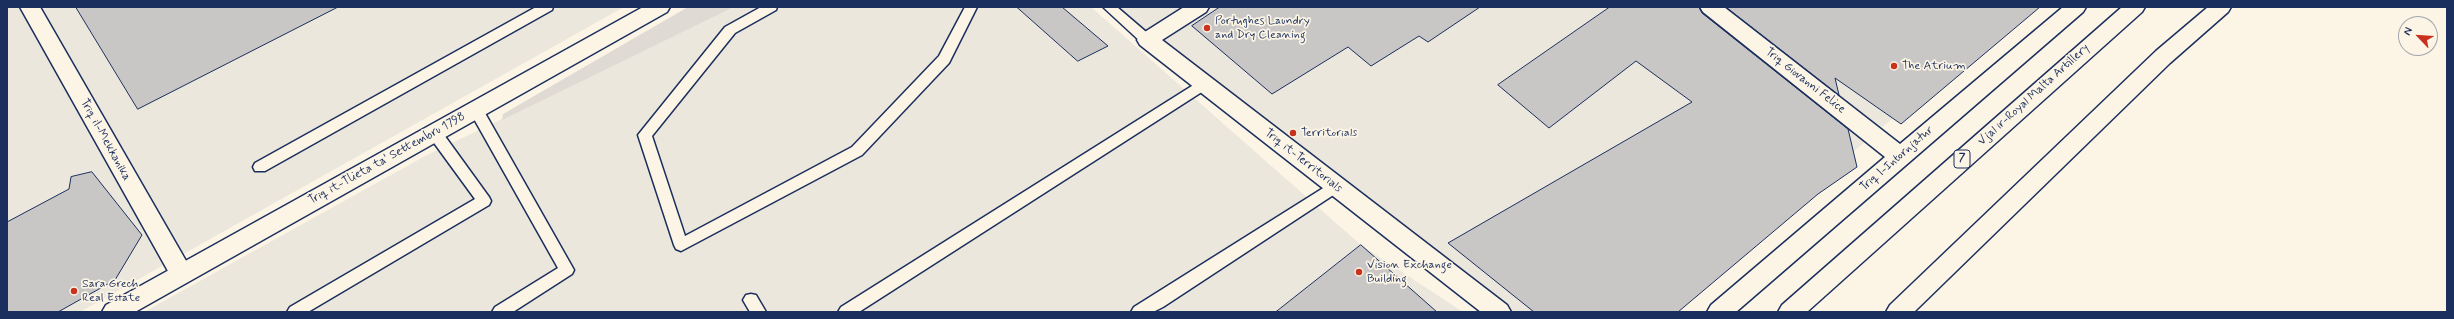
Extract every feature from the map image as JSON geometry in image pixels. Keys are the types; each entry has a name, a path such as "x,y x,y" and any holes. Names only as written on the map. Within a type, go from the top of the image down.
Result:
{"main road":[{"name":"Triq il-Mekkanika","path":"30,7 181,273"},
{"name":"Triq it-Tlieta ta' Settembru 1798","path":"114,312 181,273 660,7"},
{"path":"1147,40 1199,7"},
{"name":"Triq Giovanni Felice","path":"1710,7 1900,156"},
{"name":"Triq l-Intornjatur","path":"1719,312 2076,7"},
{"name":"Vjal ir-Royal Malta Artillery","path":"1790,312 2135,7"},
{"path":"1898,312 2162,56 2221,7"},
{"name":"Triq it-Territorials","path":"1147,40 1499,312"}],"lane":[{"path":"260,167 546,7"},
{"path":"771,7 730,30 644,135 681,245 857,151 944,58 971,7"},
{"path":"1113,11 1129,7"},
{"name":"Triq it-Territorials","path":"1113,11 1147,40"},
{"path":"846,312 1203,84"},
{"path":"476,110 567,270 500,312"},
{"path":"295,312 484,201 434,132"},
{"path":"1139,312 1158,302 1336,186"}],"shaded area":[{"path":"7,7 624,7 80,312 7,312"},
{"path":"688,7 734,7 502,120 503,114"},
{"path":"734,7 1091,7 1361,245 1463,312 144,312 427,155"},
{"path":"1110,7 2025,7 1663,312 1486,312"}],"building":[{"path":"76,7 338,7 138,109"},
{"path":"1017,7 1062,7 1108,46 1078,61"},
{"path":"1220,7 1480,7 1428,42 1419,36 1371,66 1348,47 1272,94 1192,26"},
{"path":"1610,7 1699,7 1702,13 1848,129 1857,167 1818,194 1678,312 1534,312 1448,243 1692,102 1636,61 1549,128 1498,85"},
{"name":"The Atrium","path":"1726,7 2040,7 1901,124 1835,78 1839,95"},
{"path":"92,172 142,235 115,280 58,312 7,312 7,222 69,189 71,177"},
{"name":"Vision Exchange Building","path":"1361,245 1437,312 1276,312"}],"place":[{"name":"Portughes Laundry and Dry Cleaning","path":"1207,28"},
{"name":"The Atrium","path":"1894,66"},
{"name":"Territorials","path":"1293,133"},
{"name":"Vision Exchange Building","path":"1359,272"},
{"name":"Sara Grech Real Estate","path":"74,291"}]}
